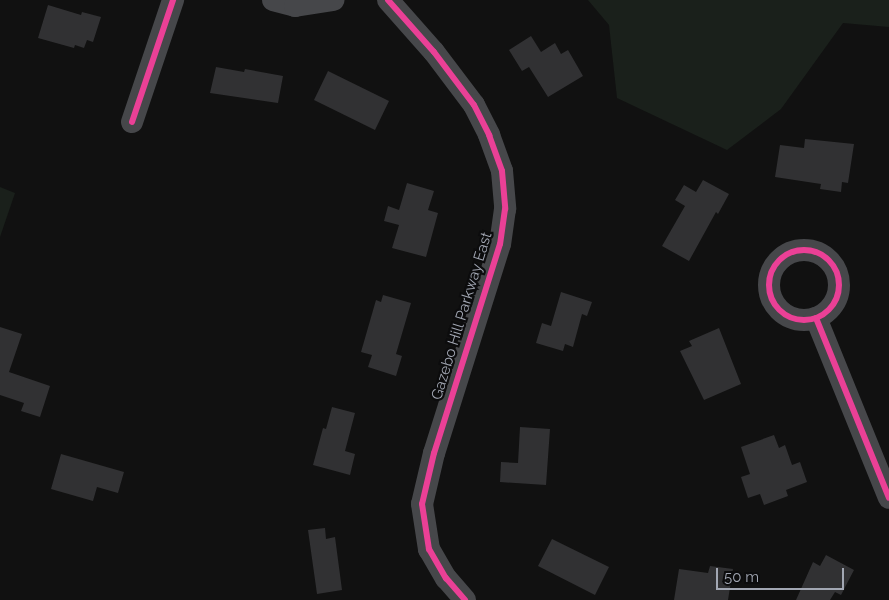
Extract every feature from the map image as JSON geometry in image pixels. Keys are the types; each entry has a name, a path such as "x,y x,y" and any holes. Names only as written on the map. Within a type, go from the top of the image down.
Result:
{"street":[{"path":"132,122 173,0"},
{"path":"273,0 295,6 334,0"},
{"name":"Gazebo Hill Parkway East","path":"388,0 434,52 474,105 489,135 502,171 505,208 500,244 434,453 422,504 429,549 446,578 465,600"},
{"path":"816,318 889,498"}],"shaded area":[{"path":"588,0 889,0 889,27 843,23 781,109 727,150 617,98 609,25"},
{"path":"0,187 15,193 0,237"}],"building":[{"path":"48,5 81,15 82,12 101,17 93,42 87,40 84,48 75,45 74,48 38,38"},
{"path":"531,36 541,52 555,43 561,54 568,50 583,76 548,97 529,67 522,71 509,50"},
{"path":"216,67 244,72 245,69 283,76 278,103 210,93"},
{"path":"328,71 389,101 375,130 314,100"},
{"path":"805,139 854,144 848,183 842,182 841,192 820,189 821,184 775,177 780,145 804,148"},
{"path":"703,180 729,194 718,214 716,212 689,261 662,246 685,206 675,200 684,185 696,192"},
{"path":"407,183 434,191 428,210 438,213 426,257 392,248 399,225 384,221 388,206 399,210"},
{"path":"561,292 592,302 587,316 582,314 573,347 565,344 563,351 536,343 542,323 551,326"},
{"path":"383,295 411,303 396,354 402,356 396,376 368,367 372,355 361,352 376,300 381,302"},
{"path":"0,327 22,334 9,372 50,386 40,417 21,411 24,403 0,395"},
{"path":"719,328 741,384 704,400 680,351 692,346 689,341"},
{"path":"332,407 355,413 345,451 355,454 350,475 313,465 323,428 326,429"},
{"path":"520,427 550,429 546,485 500,482 501,462 518,463"},
{"path":"774,435 779,448 785,445 792,465 800,462 807,482 786,490 788,496 764,505 760,494 748,498 741,477 750,474 741,447"},
{"path":"61,454 124,472 118,493 97,487 93,501 51,489"},
{"path":"325,528 326,539 335,537 342,590 317,594 308,530"},
{"path":"552,539 609,567 595,595 538,566"},
{"path":"826,555 854,570 841,595 835,592 830,600 796,600 813,562 820,566"},
{"path":"710,566 733,569 728,600 674,600 679,569 708,573"}],"cycle path":[{"path":"132,122 173,0"},
{"path":"388,0 434,52 474,105 489,135 502,171 505,209 500,244 434,453 422,504 429,549 446,578 465,600"},
{"path":"804,250 817,253 829,260 836,272 839,285 836,298 829,310 817,317 804,320 791,317 779,310 772,298 769,285 772,272 779,260 791,253 804,250"},
{"path":"816,318 889,498"}]}
